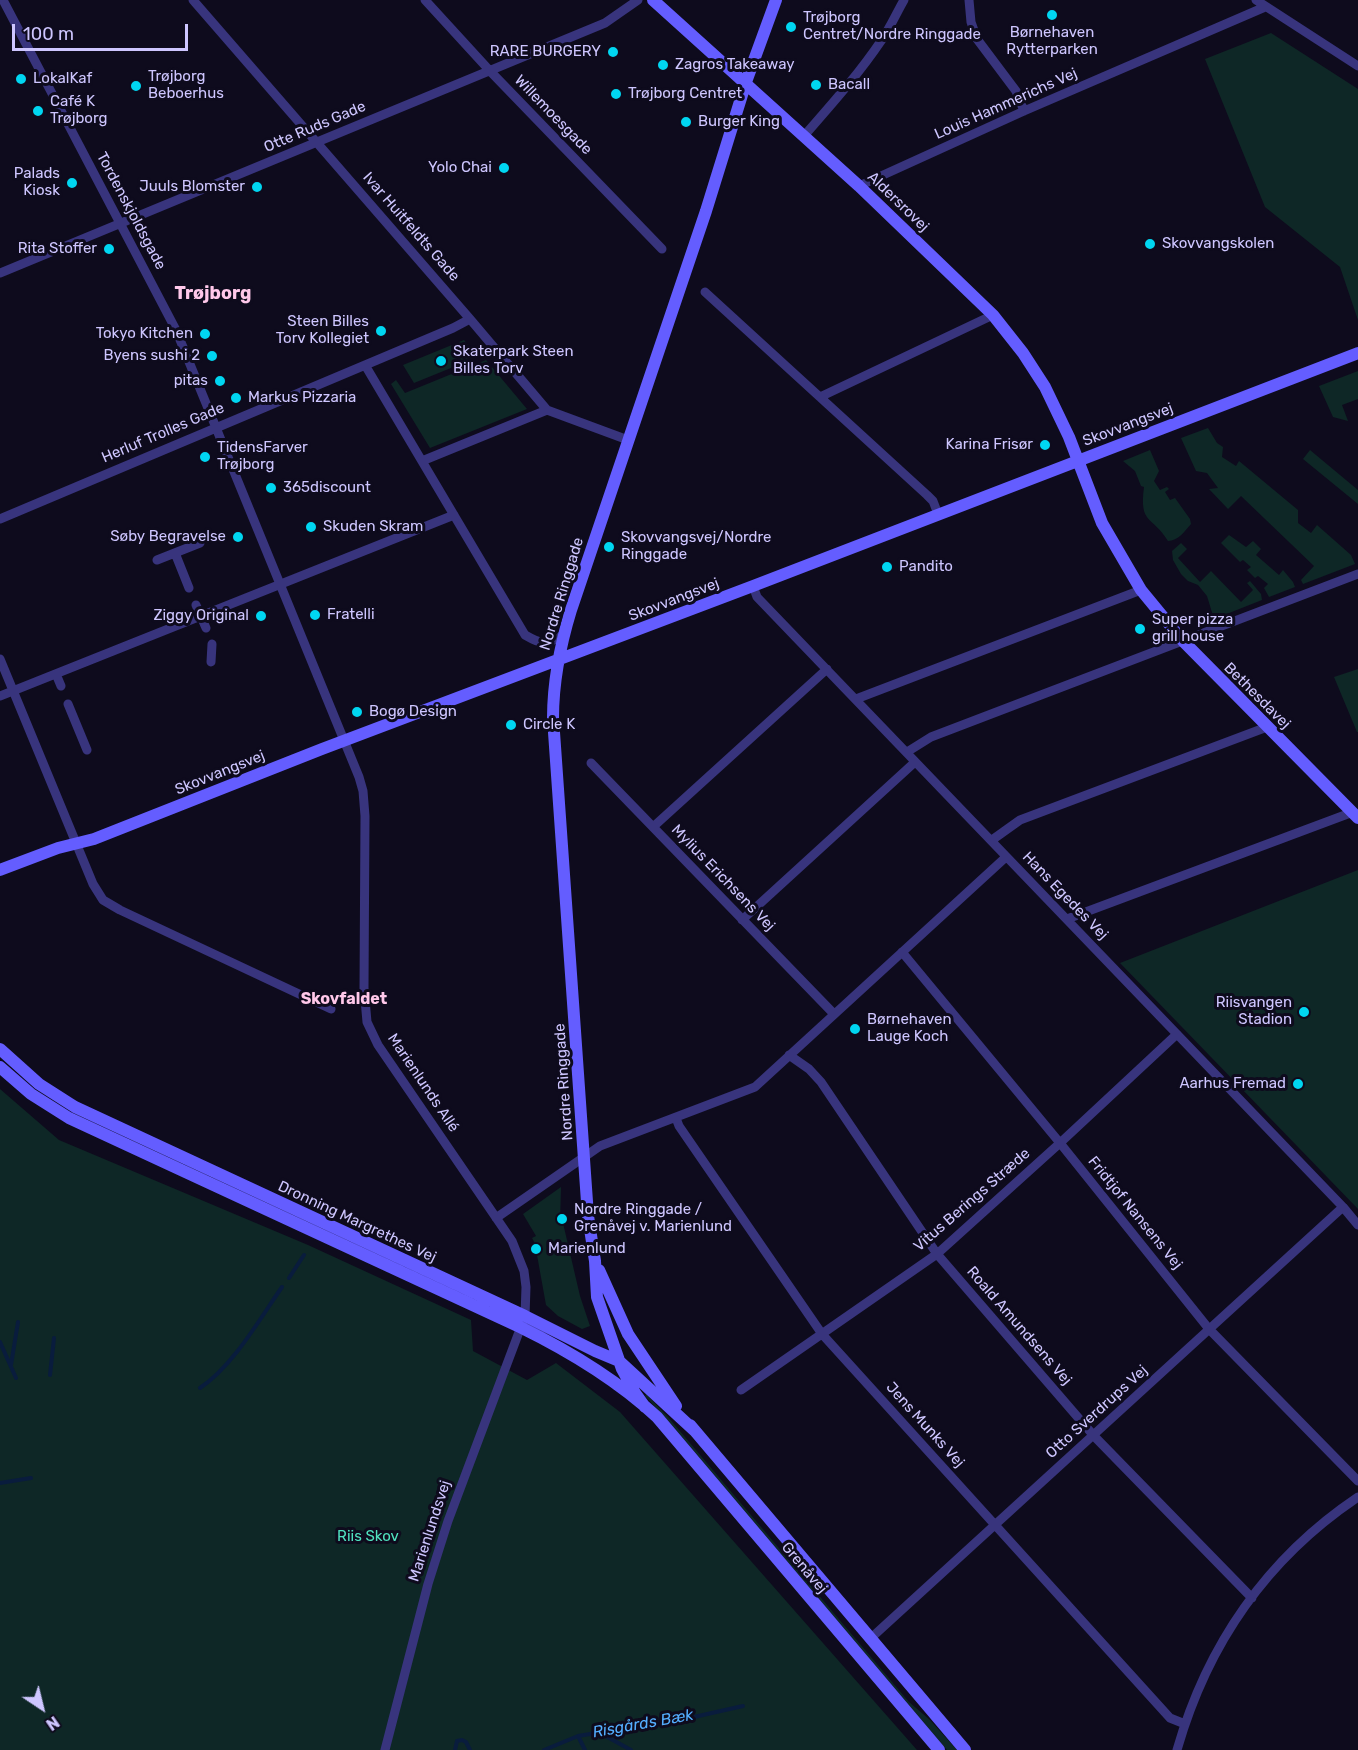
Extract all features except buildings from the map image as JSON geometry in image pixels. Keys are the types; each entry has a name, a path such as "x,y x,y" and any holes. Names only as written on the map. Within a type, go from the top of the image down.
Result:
{"street":[{"name":"Tordenskjoldsgade","path":"3,0 176,330 345,740"},
{"name":"Ivar Huitfeldts Gade","path":"193,0 471,319 547,410 628,440"},
{"name":"Willemoesgade","path":"425,0 490,71 662,249"},
{"name":"Otte Ruds Gade","path":"0,273 605,23 638,0"},
{"name":"Aldersrovej","path":"653,0 859,186 993,315 1023,353 1045,387 1078,460"},
{"name":"Nordre Ringgade","path":"645,1407 635,1393 619,1360 597,1297 595,1261 588,1216 553,717 554,688 563,635 706,211 746,82 776,0"},
{"path":"804,136 861,69 883,39 904,0"},
{"path":"969,0 970,22 976,39 1016,91 1024,111"},
{"path":"1256,0 1358,66"},
{"name":"Louis Hammerichs Vej","path":"859,186 1024,111 1265,7"},
{"path":"705,292 927,495 933,501 938,514"},
{"path":"820,397 993,315"},
{"name":"Herluf Trolles Gade","path":"0,519 471,319"},
{"name":"Skovvangsvej","path":"0,870 76,843 94,839 345,740 557,661 1358,353"},
{"path":"365,365 525,635 538,643 554,640 563,635"},
{"path":"422,461 547,410"},
{"name":"Bethesdavej","path":"1078,460 1102,523 1141,590 1183,642 1355,815"},
{"path":"0,696 454,516"},
{"path":"157,560 200,543"},
{"path":"175,553 189,588"},
{"path":"907,752 931,737 1358,574"},
{"name":"Hans Egedes Vej","path":"753,586 757,597 1358,1225"},
{"path":"856,699 1141,590"},
{"path":"196,604 206,628"},
{"path":"211,662 212,644"},
{"path":"0,659 76,843 97,892 103,900 111,906 331,1009"},
{"path":"653,827 827,669"},
{"path":"56,674 61,686"},
{"path":"68,704 87,750"},
{"path":"992,840 1020,820 1267,727"},
{"name":"Marienlunds Allé","path":"345,740 359,777 365,804 364,988 367,1022 378,1045 512,1241 524,1271 526,1287 523,1322"},
{"path":"742,920 915,762"},
{"name":"Mylius Erichsens Vej","path":"591,763 834,1014"},
{"path":"1067,920 1355,815"},
{"path":"496,1218 600,1146 755,1087 1006,856"},
{"name":"Fridtjof Nansens Vej","path":"902,952 1060,1143 1209,1329 1358,1481"},
{"name":"Vitus Berings Stræde","path":"741,1390 937,1254 1177,1034"},
{"name":"Dronning Margrethes Vej","path":"0,1049 39,1084 75,1107 523,1322 645,1407"},
{"name":"Roald Amundsens Vej","path":"789,1055 809,1069 821,1082 937,1254 1094,1436 1252,1598"},
{"name":"Dronning Margrethes Vej","path":"0,1067 31,1094 69,1118 523,1322 619,1360 695,1431"},
{"name":"Jens Munks Vej","path":"676,1118 678,1126 822,1334 1170,1718 1185,1724"},
{"name":"Otto Sverdrups Vej","path":"871,1638 1343,1207"},
{"name":"Nordre Ringgade","path":"595,1261 628,1334 695,1431"},
{"name":"Marienlundsvej","path":"386,1750 428,1584 448,1521 523,1322"},
{"path":"596,1352 608,1345 610,1336"},
{"name":"Grenåvej","path":"645,1407 691,1457 939,1750"},
{"name":"Grenåvej","path":"695,1431 965,1750"},
{"path":"1177,1750 1185,1724 1214,1656 1230,1626 1279,1564 1310,1534 1358,1497"}],"green space":[{"path":"1271,33 1358,89 1358,320 1340,267 1265,207 1205,59"},
{"name":"Skaterpark Steen Billes Torv","path":"464,340 478,357 414,383 403,365"},
{"path":"486,360 527,409 430,448 391,384 396,380 405,393"},
{"path":"1358,371 1358,399 1342,405 1348,421 1333,417 1319,386"},
{"path":"1208,428 1217,443 1223,447 1222,457 1236,466 1239,461 1298,510 1298,523 1311,533 1317,525 1351,555 1355,564 1303,584 1301,580 1314,566 1241,496 1228,509 1209,489 1218,488 1207,473 1196,471 1181,438"},
{"path":"1150,450 1159,471 1154,481 1160,490 1167,487 1169,489 1165,492 1170,500 1175,498 1190,519 1191,524 1172,541 1168,541 1145,514 1144,487 1141,486 1135,471 1123,461"},
{"path":"1310,450 1358,490 1358,504 1303,459"},
{"path":"1229,535 1246,547 1253,541 1261,549 1256,555 1279,575 1283,570 1295,587 1269,597 1264,588 1268,584 1258,576 1255,578 1247,570 1251,567 1243,560 1240,562 1221,543"},
{"path":"1181,543 1187,549 1178,558 1200,582 1211,571 1241,602 1253,590 1247,583 1250,581 1261,594 1262,600 1214,619 1207,596 1198,585 1188,581 1181,574 1173,560 1172,551"},
{"path":"1358,669 1358,732 1357,732 1334,677"},
{"name":"Aarhus Fremad","path":"1358,870 1358,1209 1120,963"},
{"name":"Riis Skov","path":"0,1089 59,1140 308,1245 471,1320 473,1351 527,1380 556,1363 620,1412 917,1750 0,1750"},
{"path":"561,1187 560,1223 563,1223 580,1296 590,1326 582,1329 558,1316 546,1305 537,1255 540,1253 532,1238 536,1236 523,1214"},
{"path":"646,1394 909,1702 930,1720 957,1750 947,1750 645,1396"}],"waterway":[{"path":"289,1278 304,1255"},
{"path":"200,1388 224,1368 255,1328 282,1287"},
{"path":"11,1365 18,1322"},
{"path":"50,1375 54,1338"},
{"path":"0,1342 16,1378"},
{"path":"0,1483 31,1478"},
{"name":"Risgårds Bæk","path":"544,1750 578,1736 694,1717 743,1706"},
{"path":"600,1733 631,1750"},
{"path":"578,1736 585,1750"},
{"name":"Risgårds Bæk","path":"455,1750 457,1741 462,1740 466,1742 470,1750"}],"place":[{"name":"Børnehaven Rytterparken","path":"1052,15"},
{"name":"Trøjborg Centret/Nordre Ringgade","path":"791,27"},
{"name":"RARE BURGERY","path":"613,52"},
{"name":"Zagros Takeaway","path":"663,65"},
{"name":"LokalKaf","path":"21,79"},
{"name":"Bacall","path":"816,85"},
{"name":"Trøjborg Beboerhus","path":"136,86"},
{"name":"Trøjborg Centret","path":"616,94"},
{"name":"Café K Trøjborg","path":"38,111"},
{"name":"Burger King","path":"686,122"},
{"name":"Yolo Chai","path":"504,168"},
{"name":"Palads Kiosk","path":"72,183"},
{"name":"Juuls Blomster","path":"257,187"},
{"name":"Skovvangskolen","path":"1150,244"},
{"name":"Rita Stoffer","path":"109,249"},
{"name":"Steen Billes Torv Kollegiet","path":"381,331"},
{"name":"Tokyo Kitchen","path":"205,334"},
{"name":"Byens sushi 2","path":"212,356"},
{"name":"Skaterpark Steen Billes Torv","path":"441,361"},
{"name":"pitas","path":"220,381"},
{"name":"Markus Pizzaria","path":"236,398"},
{"name":"Karina Frisør","path":"1045,445"},
{"name":"TidensFarver Trøjborg","path":"205,457"},
{"name":"365discount","path":"271,488"},
{"name":"Skuden Skram","path":"311,527"},
{"name":"Søby Begravelse","path":"238,537"},
{"name":"Skovvangsvej/Nordre Ringgade","path":"609,547"},
{"name":"Pandito","path":"887,567"},
{"name":"Fratelli","path":"315,615"},
{"name":"Ziggy Original","path":"261,616"},
{"name":"Super pizza grill house","path":"1140,629"},
{"name":"Bogø Design","path":"357,712"},
{"name":"Circle K","path":"511,725"},
{"name":"Riisvangen Stadion","path":"1304,1012"},
{"name":"Børnehaven Lauge Koch","path":"855,1029"},
{"name":"Aarhus Fremad","path":"1298,1084"},
{"name":"Nordre Ringgade / Grenåvej v. Marienlund","path":"562,1219"},
{"name":"Marienlund","path":"536,1249"}],"district":[{"name":"Trøjborg","path":"213,294"},
{"name":"Skovfaldet","path":"344,999"}]}
